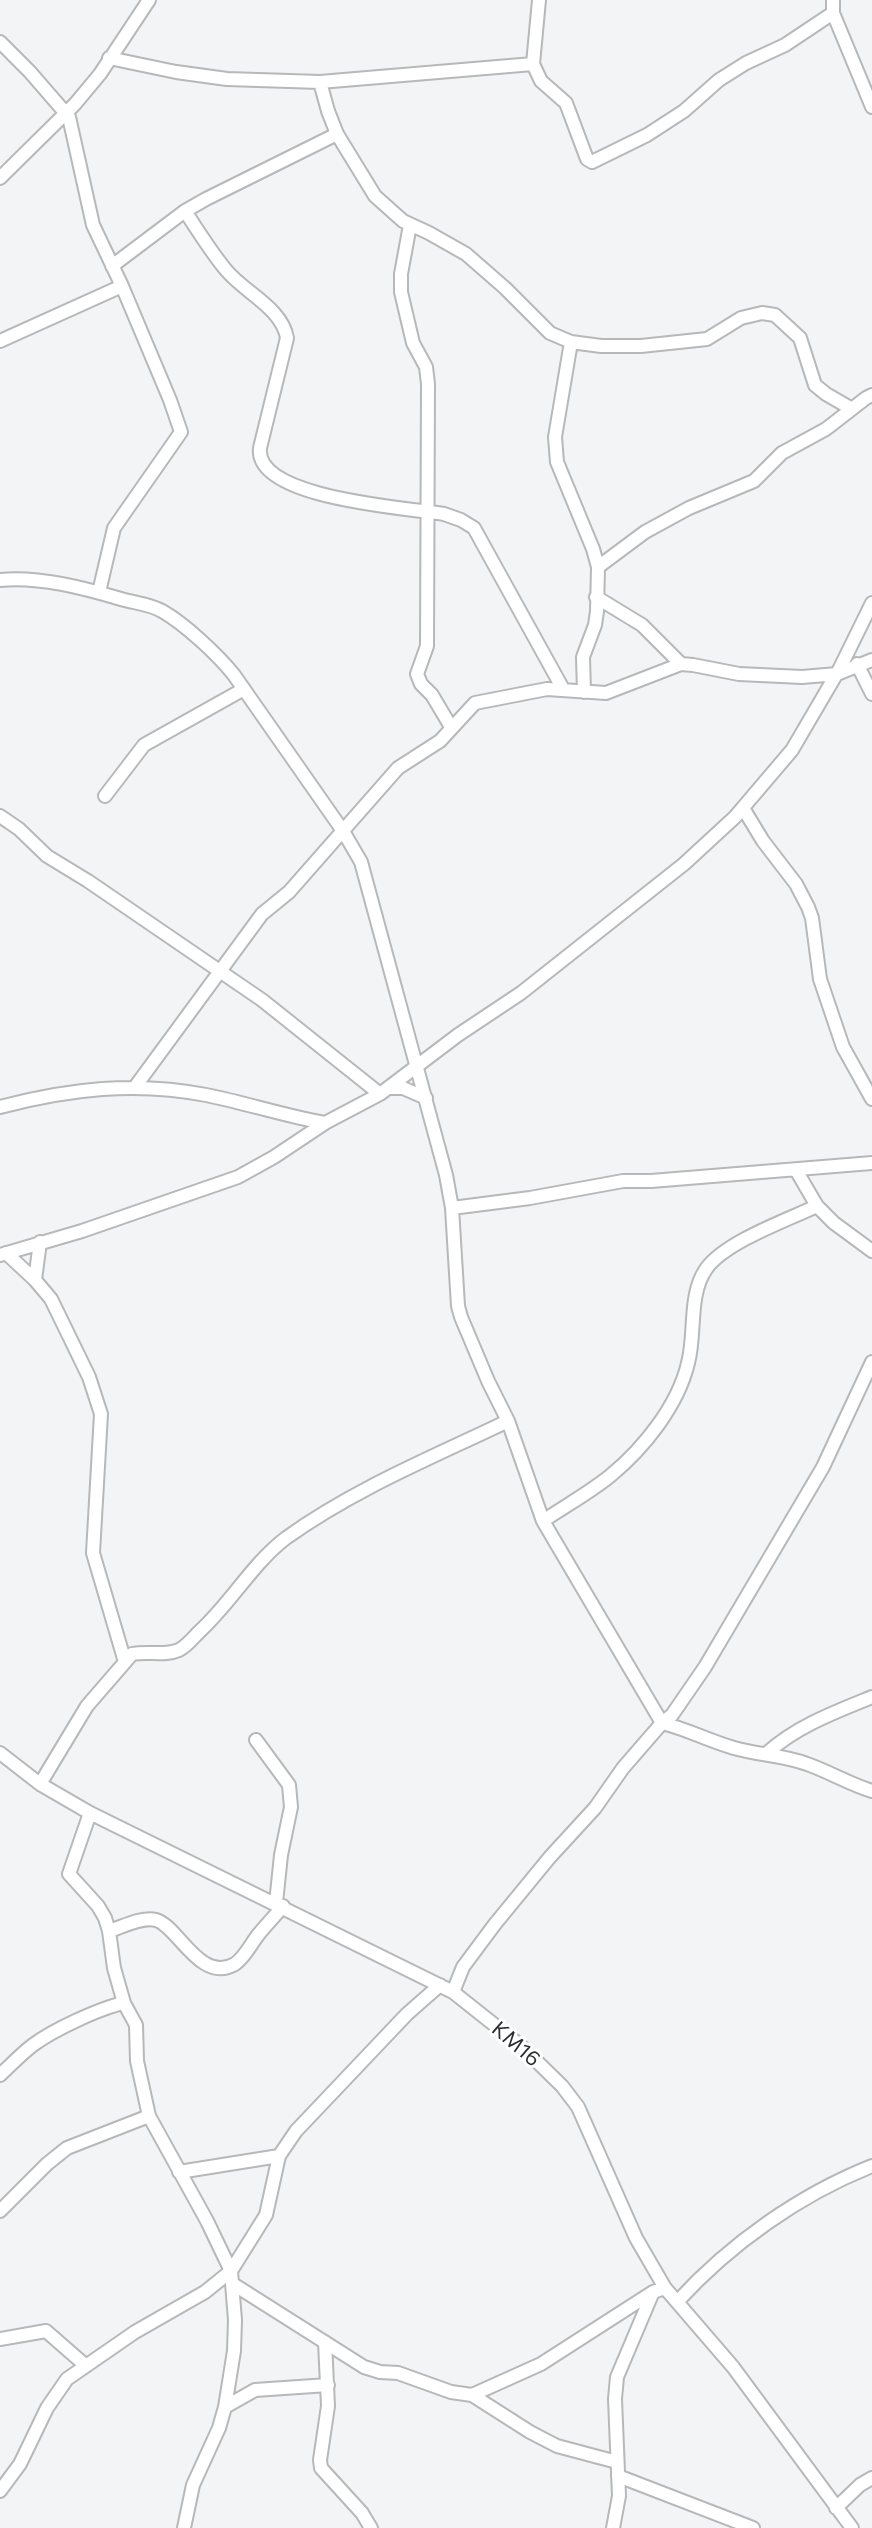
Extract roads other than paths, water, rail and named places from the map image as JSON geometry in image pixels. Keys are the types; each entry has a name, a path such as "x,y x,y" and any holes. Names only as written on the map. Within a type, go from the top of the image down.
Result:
{"street":[{"path":"0,178 100,74 149,0"},
{"path":"539,0 533,64 541,81 566,103 590,162 597,162 647,135 684,111 746,63 785,45 833,6 872,107"},
{"path":"0,42 65,113 73,129 93,225 122,286 181,432 114,528 99,592"},
{"path":"110,58 227,79 320,82 533,64"},
{"path":"320,82 337,134 375,196 410,225 466,254 550,332 570,342 601,346 641,346 707,339 741,318 762,313 775,315 800,338 815,385 852,409"},
{"path":"112,266 185,211 337,134"},
{"path":"185,211 227,271 245,290 277,315 285,329 287,338 260,448 259,458 263,466 307,490 332,499 427,511 461,520 474,527 563,689"},
{"path":"410,225 401,274 401,292 413,343 426,368 427,646 417,674 451,727"},
{"path":"0,341 122,286"},
{"path":"570,342 555,437 557,462 598,567 595,625 583,657 584,692"},
{"path":"598,567 645,532 689,508 754,481 782,453 826,429 872,396"},
{"path":"0,580 32,580 99,592 153,607 164,612 224,663 244,689 343,831 361,862 446,1175 452,1208 458,1306 488,1381 508,1421 543,1521 662,1723 693,1731 735,1748 767,1753 810,1765 872,1791"},
{"path":"596,597 642,625 681,664"},
{"path":"3,1254 82,1231 238,1177 384,1091 458,1035 520,993 684,864 743,808 792,750 837,674 872,603"},
{"path":"135,1087 252,926 289,892 398,768 440,741 475,703 547,689 606,693 681,664 739,674 802,677 837,674 872,660"},
{"path":"857,664 872,694"},
{"path":"105,796 144,746 244,689"},
{"path":"743,808 763,841 796,884 808,907 812,918 820,979 843,1046 872,1099"},
{"path":"0,816 19,829 47,856 221,972 384,1091 403,1088 426,1098"},
{"path":"0,1107 39,1097 111,1087 135,1087 206,1095 326,1123"},
{"path":"452,1208 530,1198 623,1181 872,1163"},
{"path":"796,1170 817,1206 834,1223 872,1251"},
{"path":"543,1521 609,1477 635,1452 676,1396 688,1363 701,1278 708,1267 725,1251 817,1206"},
{"path":"35,1280 40,1242"},
{"path":"3,1254 35,1280 51,1299 81,1359 101,1414 93,1553 125,1662"},
{"path":"453,1992 463,1967 511,1904 595,1808 623,1768 672,1715 705,1667 801,1507 871,1368"},
{"path":"40,1784 87,1706 132,1654 173,1652 181,1649 208,1624 259,1563 284,1540 318,1516 368,1488 508,1421"},
{"path":"767,1753 781,1740 802,1728 872,1697"},
{"path":"109,1931 145,1920 155,1920 164,1924 196,1957 214,1968 235,1963 246,1953 279,1904 281,1855 291,1807 289,1785 256,1741"},
{"name":"KM16","path":"1,1756 40,1784 90,1813 453,1992 521,2046 562,2086 578,2107 659,2290 677,2302 733,2367 852,2528"},
{"path":"90,1813 69,1874 98,1906 109,1931 114,1968 124,2003 135,2025 137,2061 149,2116 213,2232 232,2277 234,2351 225,2407 219,2428 193,2485 184,2528"},
{"path":"0,2491 20,2465 47,2408 61,2386 75,2372 135,2332 232,2277 265,2215 279,2157 296,2131 407,2014 440,1985"},
{"path":"0,2075 32,2045 110,2006 124,2003"},
{"path":"0,2211 67,2148 149,2116"},
{"path":"179,2172 279,2157"},
{"path":"677,2302 702,2275 753,2234 836,2182 872,2166"},
{"path":"232,2277 364,2367 380,2372 398,2373 451,2392 472,2395 557,2446 617,2462"},
{"path":"472,2395 541,2364 659,2290"},
{"path":"612,2528 619,2496 615,2399 617,2377 659,2290"},
{"path":"0,2339 46,2331 85,2365"},
{"path":"326,2342 327,2426 320,2460 321,2468 362,2513 371,2528"},
{"path":"225,2407 254,2390 328,2385"},
{"path":"618,2476 753,2528"},
{"path":"836,2508 860,2485 872,2478"}]}
